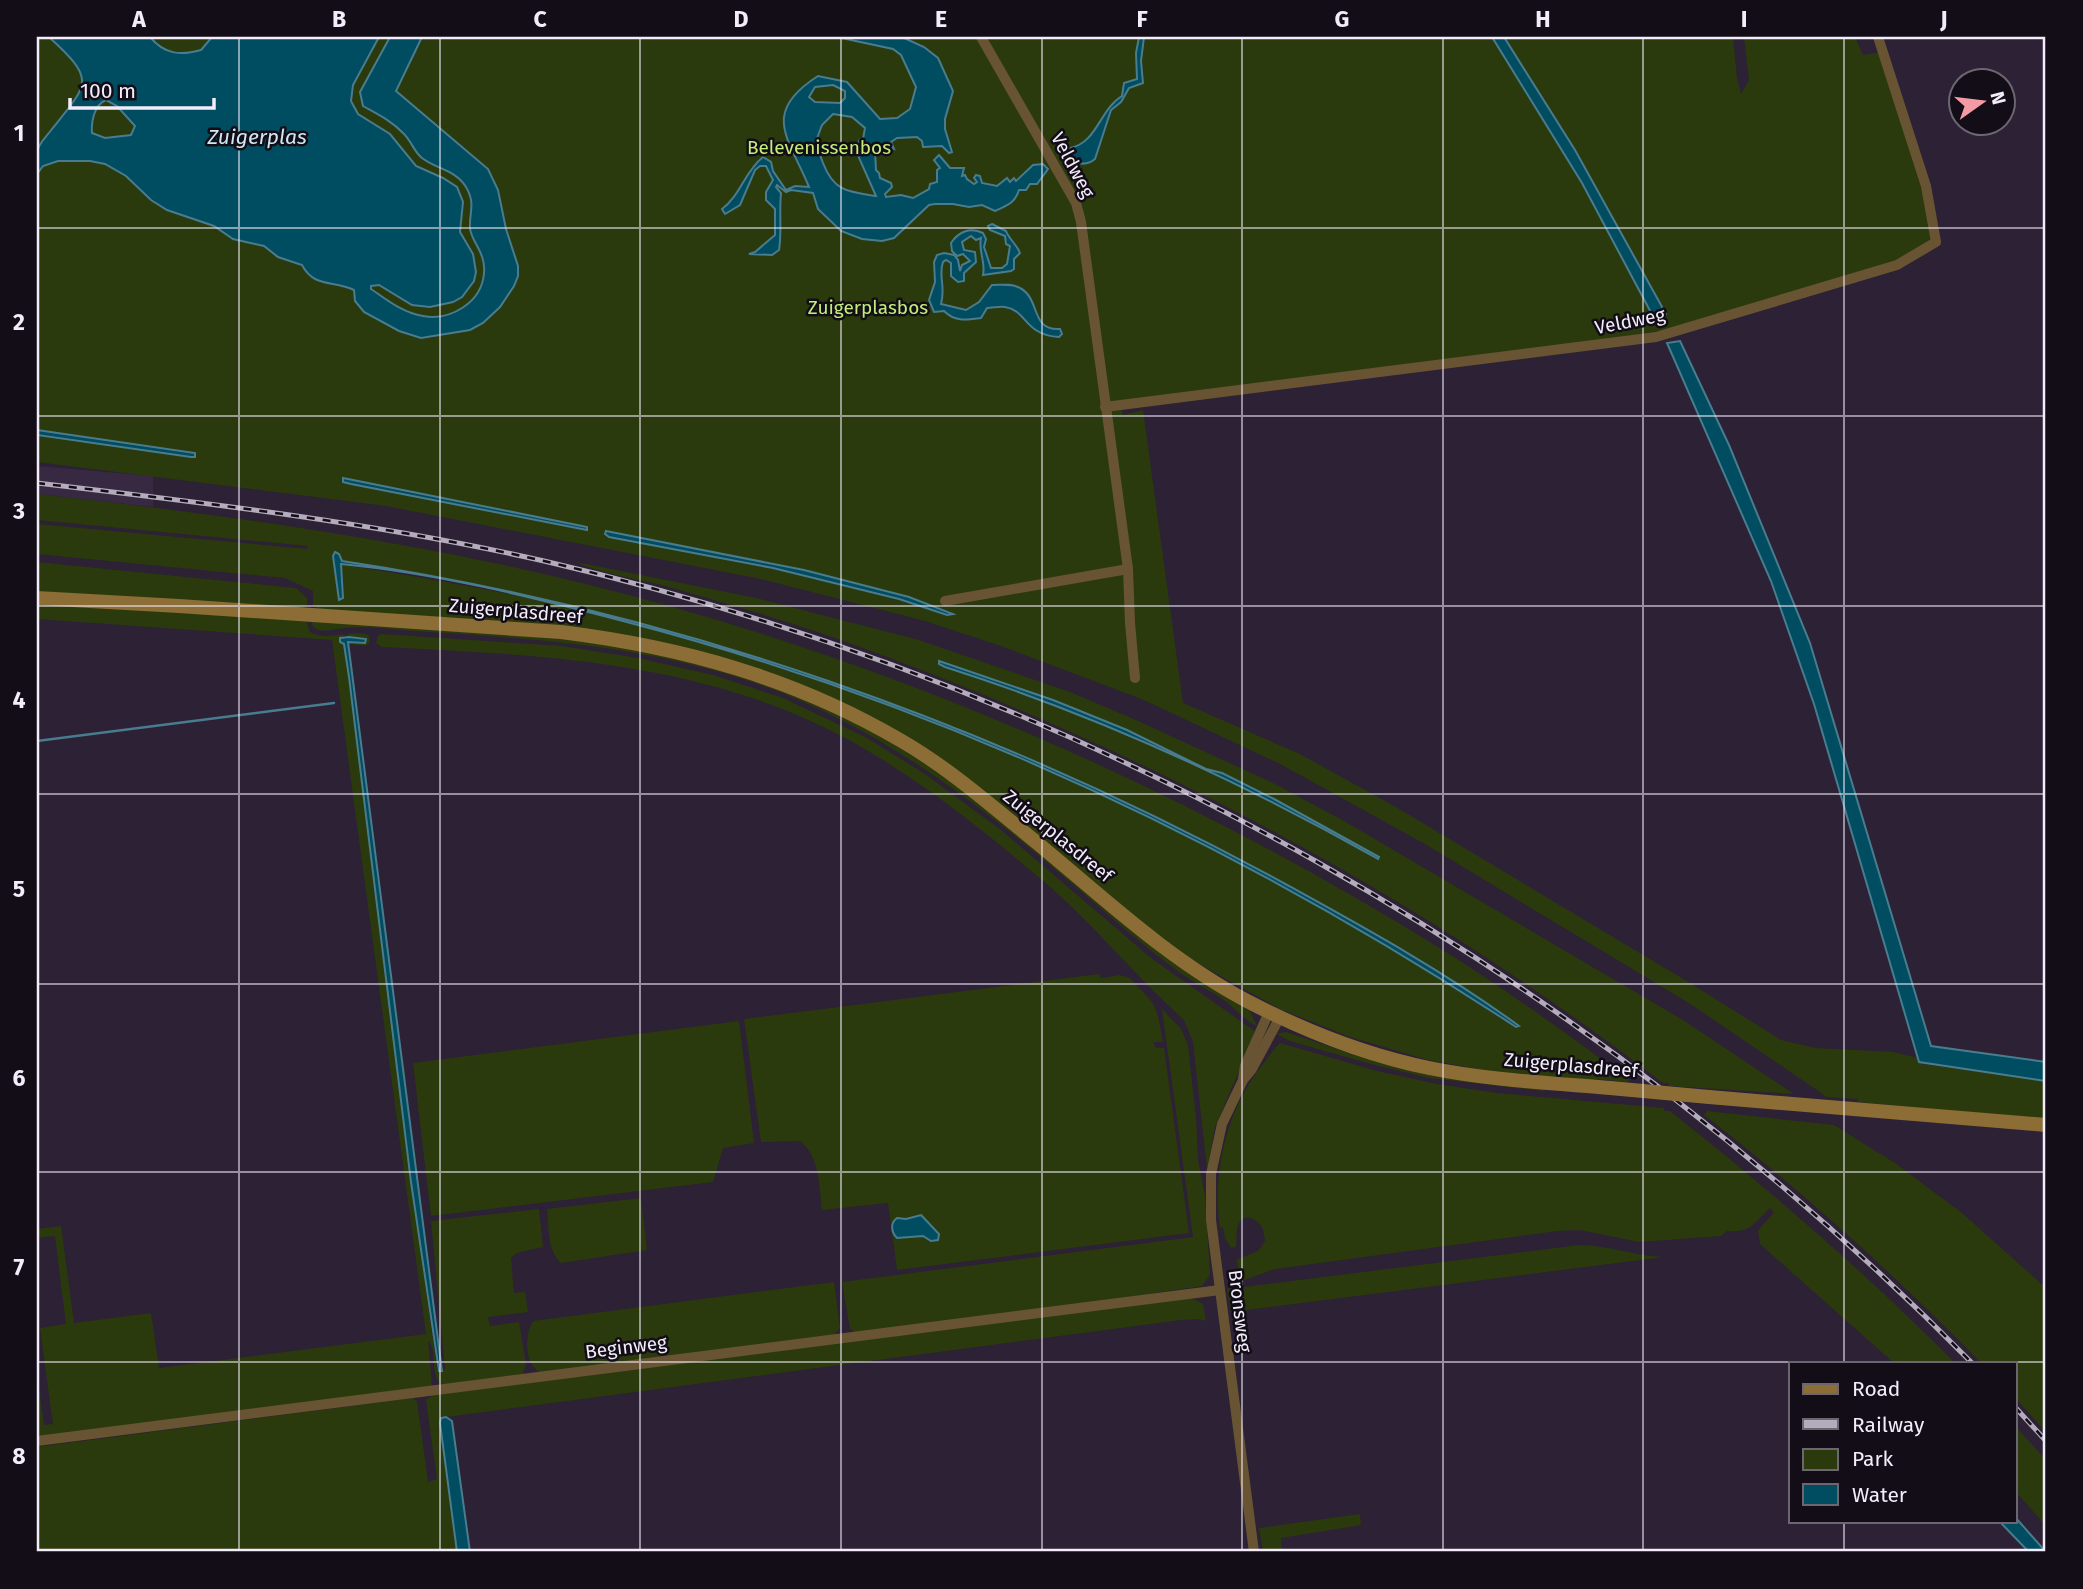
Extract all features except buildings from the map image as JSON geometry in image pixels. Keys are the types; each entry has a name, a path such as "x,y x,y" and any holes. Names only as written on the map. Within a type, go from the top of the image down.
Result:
{"main road":[{"name":"Zuigerplasdreef","path":"37,598 561,632 684,653 753,673 809,694 902,741 1010,821 1164,948 1233,993 1275,1015 1359,1050 1428,1068 1474,1076 2046,1125"}],"street":[{"name":"Veldweg","path":"981,37 1076,203 1081,222 1128,569 1135,678"},
{"name":"Veldweg","path":"1105,407 1656,337 1897,265 1936,242 1926,186 1878,37"},
{"path":"945,601 1128,569"},
{"name":"Bronsweg","path":"1254,1552 1211,1220 1211,1174 1218,1137 1243,1080 1245,1066 1275,1015"},
{"name":"Beginweg","path":"37,1441 1220,1290"}],"shaded area":[{"path":"37,466 153,476 153,507 37,494"}],"green space":[{"name":"Zuigerplasbos","path":"37,37 1733,37 1741,94 1749,80 1744,37 1855,37 1863,55 1882,52 1927,198 1934,237 1919,255 1661,331 1121,407 1123,415 1143,410 1183,703 1300,754 1396,807 1781,1040 1816,1048 1893,1052 1918,1058 1922,1064 2046,1081 2046,1120 1827,1097 1692,1005 1425,844 1282,765 1144,700 1001,646 925,621 761,579 386,506 37,462 37,435 194,457 194,453 37,430","holes":["345,478 582,526 585,530 351,484","606,531 773,563 888,591 952,612 947,615 788,572 626,540"]},
{"path":"37,494 243,519 379,541 582,583 695,613 806,648 916,688 1024,732 1235,831 1338,887 1438,947 1511,995 1630,1080 1595,1079 1594,1082 1506,1074 1428,1060 1350,1037 1280,1009 1179,953 951,769 739,663 676,645 319,610 313,605 313,591 285,578 37,554 37,524 307,549 308,546 37,520","holes":["339,553 342,561 460,581 576,607 691,637 805,673 917,713 1027,758 1135,807 1242,861 1416,959 1484,1002 1517,1025 1517,1028 1361,931 1214,850 1064,776 987,743 830,683 670,633 589,612 437,580 345,565 340,565 340,569"]},
{"path":"37,562 296,588 307,598 307,605 302,609 37,591"},
{"path":"576,562 756,598 919,640 1070,692 1136,720 1273,783 1344,821 1683,1020 1794,1094 1669,1086 1669,1083 1663,1083 1574,1017 1388,896 1194,790 993,699 863,648 752,611"},
{"path":"37,603 306,620 310,632 316,635 345,634 340,641 344,644 349,677 411,1182 437,1370 445,1369 431,1221 539,1209 543,1247 517,1253 511,1258 514,1293 525,1292 528,1312 488,1317 490,1326 519,1322 526,1364 523,1374 442,1385 435,1375 433,1351 428,1341 432,1386 37,1438 37,1372 44,1425 53,1424 40,1328 66,1324 55,1236 37,1238 37,1229 61,1226 74,1323 151,1313 159,1368 426,1334 332,640 37,619"},
{"path":"311,621 544,636 624,646 712,666 814,702 885,738 943,775 1198,980 1250,1011 1257,1026 1224,1000 1184,976 1152,952 1039,855 923,768 882,742 795,698 708,669 625,651 541,640 379,628 352,627 324,631 313,627"},
{"path":"347,634 369,635 370,642 366,646 349,644"},
{"path":"381,634 562,646 638,658 713,675 783,698 867,738 925,774 1001,830 1151,958 1256,1032 1215,1127 1207,1169 1193,1042 1184,1020 1049,886 977,827 902,772 849,740 794,714 737,693 680,678 562,659 382,647 376,643"},
{"path":"1099,974 1101,978 1120,975 1130,978 1153,1003 1158,1016 1163,1042 1153,1042 1156,1048 1164,1048 1189,1233 897,1270 888,1203 822,1210 815,1163 807,1148 800,1141 761,1142 744,1019"},
{"path":"1162,1009 1181,1029 1188,1045 1198,1160 1205,1196 1210,1275 1202,1286 856,1333 850,1329 842,1282 1193,1237"},
{"path":"739,1021 754,1143 723,1148 713,1182 431,1216 413,1063"},
{"path":"1286,1032 1405,1069 1544,1088 1544,1091 1429,1078 1290,1041 1276,1034"},
{"path":"1280,1043 1377,1071 1497,1093 1664,1108 1664,1111 1670,1111 1817,1233 1954,1362 1893,1362 1760,1244 1758,1231 1774,1212 1770,1208 1747,1229 1727,1231 1721,1236 1639,1242 1580,1230 1557,1231 1275,1269 1242,1281 1236,1260 1258,1251 1265,1241 1262,1228 1258,1222 1246,1217 1240,1221 1237,1228 1236,1247 1231,1248 1223,1227 1220,1228 1218,1185 1231,1121 1250,1082"},
{"path":"1706,1111 1834,1125 1895,1163 1962,1213 2046,1288 2046,1432 2016,1399 2016,1362 1980,1362 1881,1265 1776,1172 1703,1114 1706,1114"},
{"path":"641,1198 647,1250 561,1263 556,1258 550,1238 547,1209"},
{"path":"1579,1245 1664,1257 1231,1312 1227,1289"},
{"path":"834,1282 840,1328 833,1336 542,1373 532,1364 527,1350 528,1334 533,1321"},
{"path":"1187,1298 1203,1304 1206,1321 1181,1320 446,1417 440,1423 457,1552 37,1552 37,1447 413,1398 417,1401 428,1482 437,1479 426,1400 433,1395"},
{"path":"2016,1427 2046,1460 2046,1526 2016,1492"},
{"path":"1360,1514 1361,1525 1281,1538 1282,1552 1263,1552 1259,1528"}],"water":[{"name":"Zuigerplas","path":"49,37 150,37 167,50 186,53 201,50 212,37 379,37 353,85 351,101 358,114 390,134 416,166 457,187 463,202 460,232 473,254 476,272 474,281 462,297 430,307 412,305 379,285 371,286 371,289 409,312 434,317 463,307 478,293 482,283 484,266 471,233 469,193 457,177 419,155 406,136 394,125 363,106 360,92 390,37 422,37 396,91 488,169 498,190 506,229 518,266 514,286 500,307 483,323 470,330 421,338 399,331 364,312 355,301 354,290 318,280 302,265 278,257 264,246 233,239 214,226 167,210 151,200 126,176 105,164 58,161 43,166 37,174 36,157 39,146 74,101 82,82 80,73 64,51","holes":["106,100 117,106 135,126 131,135 105,138 92,133 93,119 102,102"]},
{"path":"837,37 902,37 924,47 938,58 953,91 945,119 952,152 949,153 942,146 923,147 922,141 917,137 897,138 891,142 894,149 878,144 880,149 875,151 876,170 880,178 891,183 892,187 885,194 886,197 901,195 913,198 929,189 930,184 937,182 937,170 940,168 934,160 939,155 950,168 964,168 962,176 965,175 974,184 977,182 974,178 976,175 980,176 982,183 997,186 1007,178 1010,182 1014,178 1016,181 1033,165 1043,164 1048,169 1037,184 1030,184 1026,190 1019,190 1013,201 995,211 982,205 929,205 894,238 882,241 862,239 841,231 818,209 813,193 791,190 786,192 777,185 781,193 779,250 772,255 749,254 775,235 775,209 766,200 766,192 773,180 766,166 755,170 740,205 725,214 722,209 757,163 763,157 771,162 773,171 786,190 795,186 809,187 784,127 784,114 789,102 800,89 818,76 847,82 880,119 897,118 910,109 916,87 901,55 893,49","holes":["833,85 845,91 845,98 840,103 815,102 809,97 815,87","833,114 852,117 865,128 863,139 860,139 856,151 876,196 844,189 827,173 816,141 822,125"]},
{"path":"1139,37 1144,37 1141,61 1143,83 1129,88 1121,102 1111,110 1095,159 1084,164 1074,161 1068,155 1070,148 1079,145 1093,133 1108,109 1122,96 1124,83 1137,79 1136,53"},
{"path":"1492,37 1504,37 1575,150 1666,314 1663,321 1655,320 1582,183"},
{"path":"992,224 1006,231 1019,250 1020,253 1014,259 1014,269 983,275 981,238 976,240 971,236 962,242 964,250 975,252 976,262 964,273 964,281 958,282 951,276 951,263 946,260 943,262 941,304 966,310 979,302 992,285 1013,285 1027,293 1044,325 1060,329 1062,334 1059,337 1039,332 1018,313 1005,307 987,308 981,318 970,319 957,319 944,311 934,312 929,300 935,282 934,262 937,255 954,255 960,271 962,265 970,261 963,254 957,256 952,251 951,243 961,233 974,230 983,233 986,239 984,247 991,268 1002,268 1007,264 1010,246 1006,244 1005,236 990,230 988,226"},
{"path":"1680,341 1729,445 1810,643 1931,1046 2046,1062 2046,1081 1919,1062 1814,704 1771,581 1667,343"},
{"path":"37,430 195,453 195,457 37,435"},
{"path":"343,478 587,527 587,530 351,484 343,482"},
{"path":"606,531 804,570 909,597 953,614 947,615 899,599 773,568 609,537 605,534"},
{"path":"335,552 342,561 401,571 341,564 343,598 339,600 333,556"},
{"path":"433,577 466,583 589,610 710,643 830,681 948,725 1063,774 1177,828 1289,886 1435,970 1519,1026 1516,1027 1412,961 1306,899 1197,841 1086,788 973,738 858,694 741,655 623,621"},
{"path":"340,638 366,639 365,643 348,642 442,1371 439,1371 411,1182 349,677 344,644 340,642"},
{"path":"939,661 1053,700 1127,730 1274,799 1379,857 1378,859 1273,803 1166,752 1057,706 945,667 939,664"},
{"path":"921,1215 939,1234 938,1240 931,1241 923,1236 897,1238 893,1233 893,1222 897,1218 906,1219"},
{"path":"446,1417 452,1421 470,1552 457,1552 440,1423 441,1418"},
{"path":"2016,1518 2046,1552 2029,1552 2000,1522 2016,1522"}],"waterway":[{"path":"37,741 334,703"}],"railway":[{"path":"37,483 228,506 355,525 544,561 745,615 941,684 1131,766 1315,861 1492,969 1661,1089 1821,1220 1971,1362"},
{"path":"2016,1408 2046,1441"}],"park label":[{"name":"Belevenissenbos","path":"819,147"}]}
